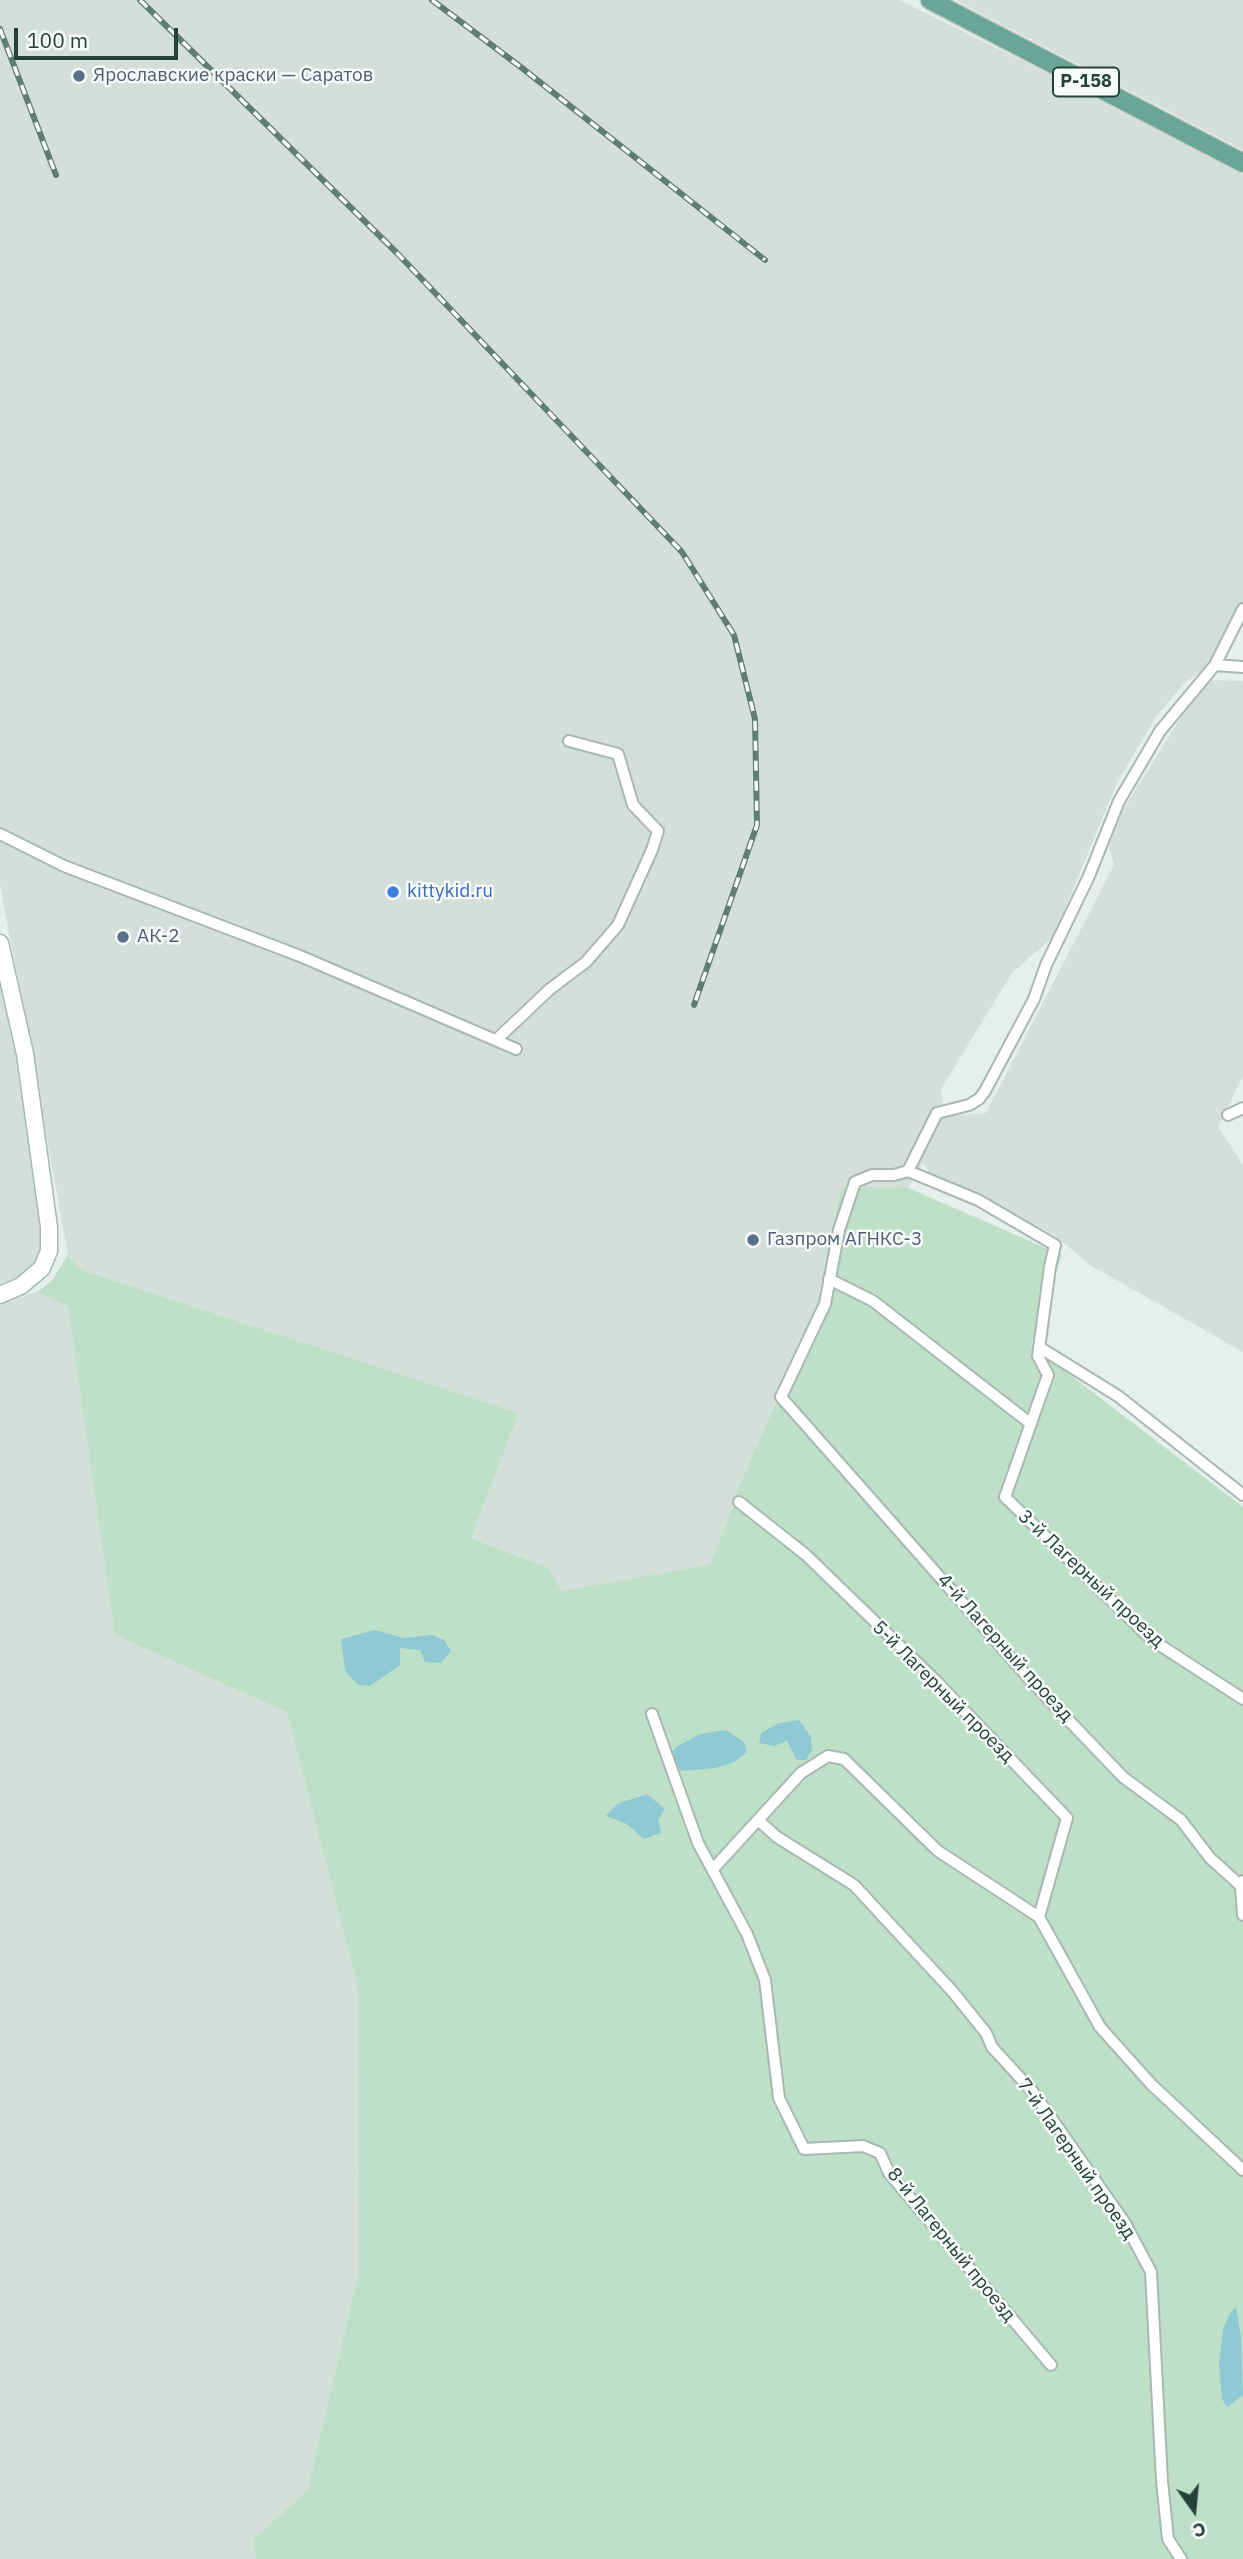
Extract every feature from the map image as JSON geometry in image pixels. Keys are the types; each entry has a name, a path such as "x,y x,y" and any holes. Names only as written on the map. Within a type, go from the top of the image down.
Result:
{"main road":[{"name":"Р-158","path":"930,0 1243,163"}],"street":[{"path":"1031,1424 883,1308 863,1294 845,1289 829,1279 839,1230 855,1182 872,1175 894,1175 908,1171 937,1113 969,1105 985,1091 1034,999 1046,965 1089,876 1119,801 1160,731 1215,665 1243,609"},
{"path":"1215,665 1243,667"},
{"path":"496,1040 550,989 586,962 618,925 658,831 633,805 618,754 569,741"},
{"path":"0,834 64,866 300,956 516,1049"},
{"path":"0,943 24,1054 49,1227 49,1251 41,1268 31,1279 0,1294"},
{"path":"1228,1115 1243,1108"},
{"name":"3-й Лагерный проезд","path":"908,1171 978,1200 1055,1245 1038,1356 1048,1375 1005,1497 1152,1640 1243,1699"},
{"name":"4-й Лагерный проезд","path":"829,1279 825,1304 781,1397 1034,1684 1123,1777 1181,1820 1210,1858 1242,1884"},
{"path":"1040,1347 1118,1396 1243,1495"},
{"name":"5-й Лагерный проезд","path":"739,1502 806,1555 935,1680 1067,1818 1039,1917"},
{"name":"8-й Лагерный проезд","path":"652,1714 698,1843 747,1934 765,1980 779,2098 804,2149 863,2146 880,2153 889,2173 1051,2365"},
{"path":"713,1869 801,1773 828,1756 844,1759 939,1850 1039,1917 1100,2027 1151,2084 1243,2170"},
{"name":"7-й Лагерный проезд","path":"758,1820 777,1837 854,1885 892,1930 953,1992 986,2032 992,2047 1033,2092 1125,2222 1151,2272 1168,2539 1181,2559"},
{"path":"1242,1884 1243,1915"}],"shaded area":[{"path":"0,0 900,0 1243,175 1243,603 1211,659 1199,674 1185,682 1155,718 1116,785 1054,936 1012,973 941,1089 945,1116 986,1113 1114,865 1109,847 1119,816 1203,682 1243,681 1243,1076 1218,1127 1243,1165 1243,1352 1090,1265 1054,1235 929,1173 923,1163 906,1192 819,1312 710,1566 560,1592 549,1568 471,1538 519,1413 79,1269 68,1254 0,884"},
{"path":"955,0 1243,0 1243,150"},
{"path":"0,950 41,1211 43,1248 33,1269 0,1286"},
{"path":"38,1291 68,1305 116,1635 287,1711 358,1988 359,2271 307,2491 253,2539 256,2559 0,2559 0,1305"}],"green space":[{"path":"906,1187 1062,1255 1031,1345 1243,1507 1243,2559 256,2559 253,2539 307,2491 359,2271 358,1988 287,1712 115,1635 68,1306 38,1292 53,1279 68,1254 79,1269 519,1413 471,1538 549,1568 561,1591 710,1565 736,1500 737,1491 819,1306 841,1188"}],"water":[{"path":"375,1630 404,1638 432,1635 444,1640 451,1651 441,1663 425,1662 420,1650 400,1648 400,1665 370,1686 358,1685 345,1671 341,1639"},
{"path":"799,1720 811,1737 812,1750 806,1760 797,1760 787,1741 774,1746 759,1743 761,1733 779,1723"},
{"path":"726,1730 744,1742 747,1752 734,1762 716,1768 681,1771 670,1755 676,1747 700,1734"},
{"path":"647,1794 665,1809 658,1820 661,1833 644,1839 627,1824 606,1816 617,1804"},
{"path":"1236,2307 1241,2337 1243,2395 1227,2407 1222,2399 1219,2365 1223,2329 1230,2313"}],"railway":[{"path":"140,0 397,253 682,552 734,635 755,719 757,825 694,1005"},
{"path":"432,0 765,260"},
{"path":"0,29 56,175"}],"place":[{"name":"Ярославские краски — Саратов","path":"79,76"},
{"name":"kittykid.ru","path":"393,892"},
{"name":"АК-2","path":"123,937"},
{"name":"Газпром АГНКС-3","path":"753,1240"}]}
